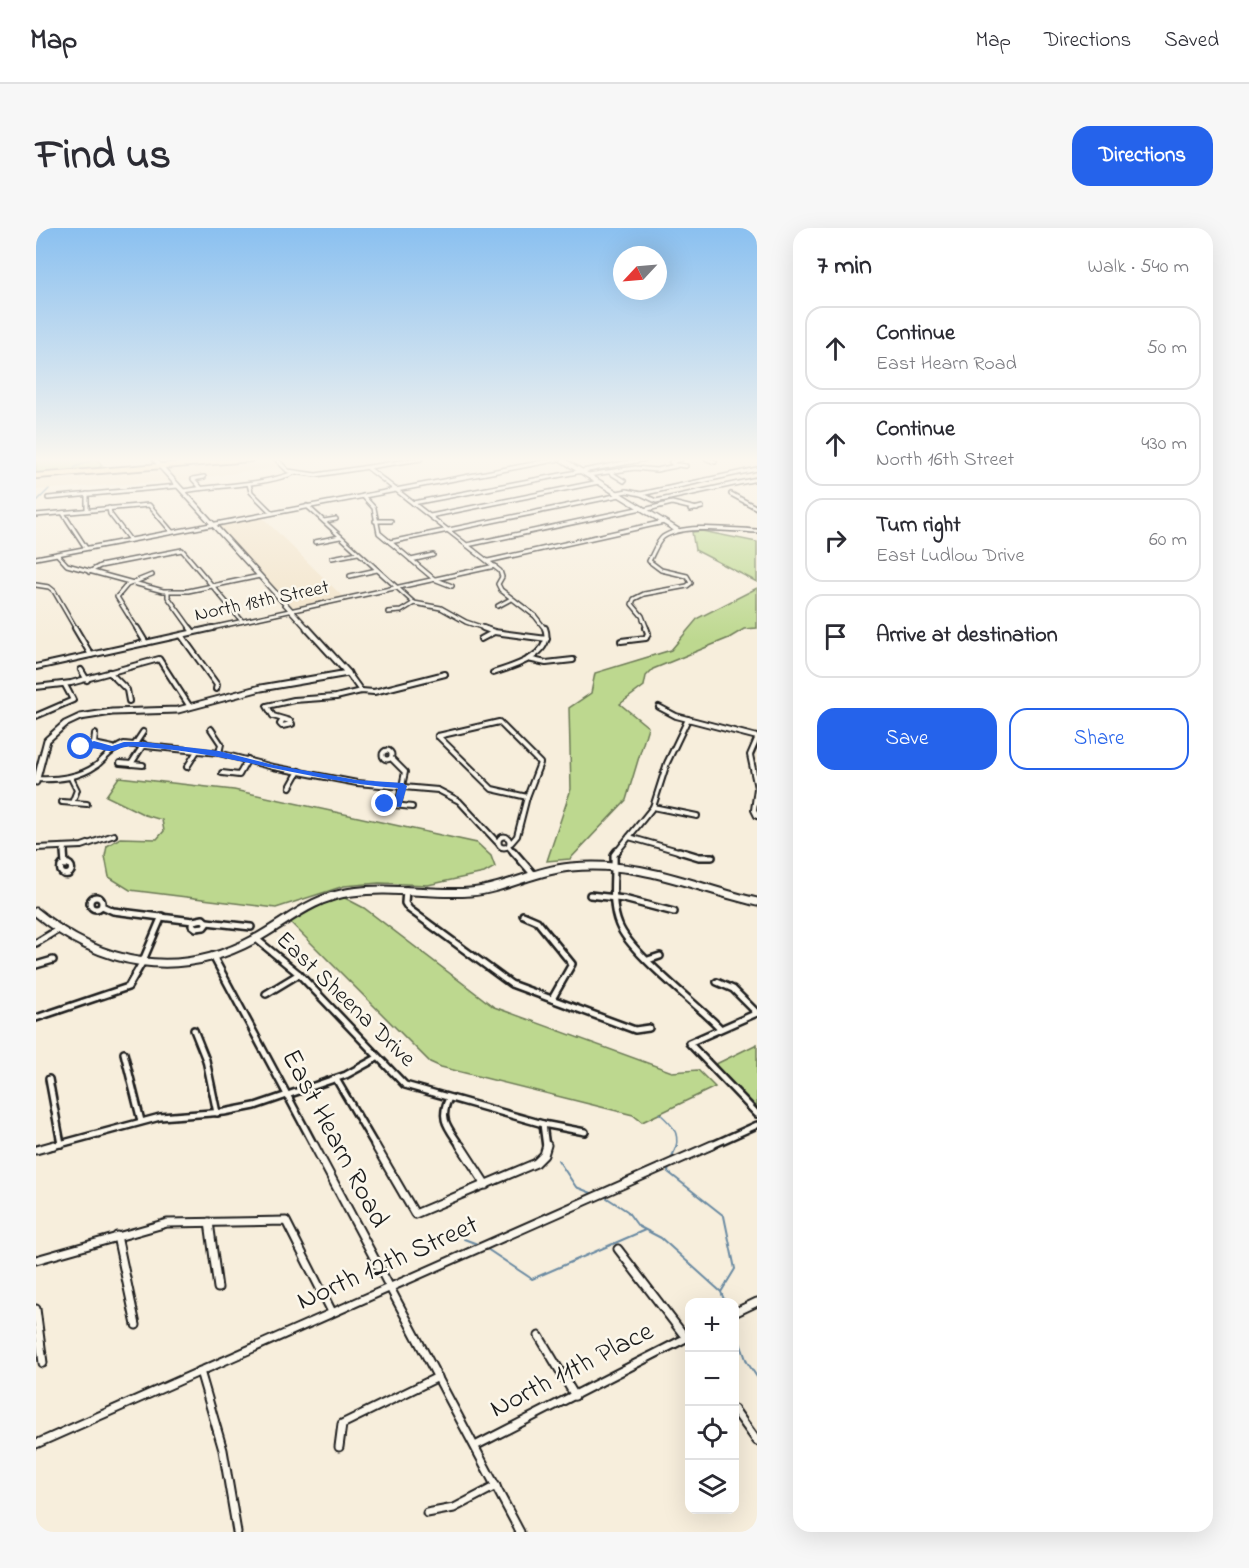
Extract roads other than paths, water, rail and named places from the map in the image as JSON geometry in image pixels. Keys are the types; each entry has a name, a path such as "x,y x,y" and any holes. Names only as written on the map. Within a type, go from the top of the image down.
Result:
{"street":[{"path":"68,520 86,548"},
{"path":"115,520 130,540"},
{"path":"162,520 172,532"},
{"path":"208,520 348,673 361,691"},
{"path":"36,558 238,520"},
{"path":"323,521 330,520"},
{"path":"435,520 495,566 502,574 499,587 543,625 547,639 541,650 528,660 493,673"},
{"path":"390,542 496,520"},
{"path":"467,545 590,520"},
{"path":"661,520 677,530"},
{"path":"323,521 414,603 441,608 466,622 494,632 547,639"},
{"path":"391,521 375,521 376,529 434,579 452,586"},
{"path":"488,561 664,522"},
{"path":"621,641 646,638 648,633 642,616 632,604 634,599 644,594 687,586 691,583 687,576 661,570 649,561 661,538 677,530 757,531"},
{"path":"315,542 340,537"},
{"path":"89,572 100,566 182,550 242,621"},
{"path":"332,558 358,553"},
{"path":"57,554 64,563 89,572 131,584 168,591 213,586 260,576"},
{"path":"411,560 433,555"},
{"name":"North 18th Street","path":"36,666 495,566"},
{"path":"350,576 377,570"},
{"path":"146,643 117,597 121,590 152,575"},
{"path":"36,585 44,585 54,591 91,655"},
{"path":"168,591 168,597 193,632"},
{"path":"498,606 512,599"},
{"path":"388,612 401,610 414,603"},
{"path":"481,639 494,632"},
{"path":"181,635 217,685 216,689"},
{"path":"36,687 65,685 87,680 159,659 190,707"},
{"path":"528,660 552,663 573,660"},
{"path":"81,670 87,680"},
{"path":"109,672 127,690 129,701"},
{"path":"113,748 98,763 70,778 37,780 44,746 50,737 76,720 110,711 164,712 251,690 348,673"},
{"path":"282,722 275,718 267,706 294,700 336,697 361,691 374,692 445,674"},
{"path":"36,716 73,700 65,685"},
{"path":"659,707 666,712 688,719 757,738 750,755 755,770 757,788 754,810 757,816"},
{"path":"688,719 667,763 653,807 616,851 618,924 623,933 648,960 720,1028"},
{"path":"81,747 94,744 113,748 144,744 219,753 357,783 438,790 459,801 501,846 509,844 517,834 527,797 540,763 499,722 438,736 492,789 527,797"},
{"path":"211,729 221,744 219,753"},
{"path":"135,744 143,732"},
{"path":"94,744 95,734"},
{"path":"131,764 144,744"},
{"path":"187,767 197,751"},
{"path":"391,758 405,772 398,805"},
{"path":"222,773 238,775 248,759"},
{"path":"120,763 142,765"},
{"path":"290,787 299,771"},
{"path":"70,778 77,790 72,803"},
{"path":"62,802 87,804"},
{"path":"385,804 412,807"},
{"path":"653,807 697,816"},
{"path":"487,831 503,838 535,876"},
{"path":"497,842 517,834"},
{"path":"36,848 65,848 96,843 114,835"},
{"path":"629,837 699,857 712,857"},
{"path":"65,848 63,860 65,865"},
{"path":"36,912 59,929 101,953 142,963 178,963 213,956 255,938 298,909 326,897 374,888 477,891 504,886 558,869 615,865 662,874 717,893 757,902"},
{"path":"406,890 405,903 409,909 511,984 635,1029 649,1028"},
{"path":"590,895 616,898 674,912"},
{"path":"102,906 113,911 193,921 201,918 207,922 251,927"},
{"path":"523,915 537,921 572,964 552,999"},
{"path":"36,1018 128,987 142,963 162,916"},
{"path":"193,921 192,926 199,928 206,926 207,922"},
{"path":"36,943 59,929"},
{"name":"East Sheena Drive","path":"255,938 299,974 405,1085 543,1124 585,1132"},
{"name":"East Hearn Road","path":"213,956 520,1532"},
{"path":"648,960 660,956"},
{"path":"36,965 52,960"},
{"path":"266,994 299,974"},
{"path":"717,982 733,989 757,1013 689,1043 757,1114"},
{"path":"194,1030 206,1060 218,1113"},
{"path":"124,1053 141,1121"},
{"path":"36,1150 141,1121 174,1115 218,1113 246,1108 336,1078 377,1058"},
{"path":"336,1078 415,1214 486,1185 543,1158 548,1143 543,1124"},
{"path":"49,1079 61,1144"},
{"path":"448,1098 442,1110 447,1125 486,1185"},
{"name":"North 12th Street","path":"36,1444 757,1125"},
{"path":"36,1260 167,1222 286,1221 332,1312"},
{"path":"209,1222 218,1288"},
{"path":"117,1236 135,1325"},
{"path":"618,1249 685,1333"},
{"path":"739,1311 757,1302"},
{"path":"36,1309 43,1363"},
{"path":"539,1336 575,1396"},
{"name":"North 11th Place","path":"475,1446 685,1339"},
{"path":"200,1371 220,1432 231,1481 237,1532"},
{"path":"339,1447 342,1424 438,1377"},
{"path":"739,1414 757,1441"},
{"path":"427,1513 436,1514 448,1511 496,1486"}],"waterway":[{"path":"659,1113 675,1132 676,1147"},
{"path":"671,1159 677,1145"},
{"path":"558,1160 576,1187 594,1194"},
{"path":"669,1167 668,1172 724,1216 735,1269 721,1292 723,1298"},
{"path":"604,1196 627,1211 638,1226 661,1238 720,1291"},
{"path":"487,1249 532,1279 645,1230"},
{"path":"464,1239 480,1245"},
{"path":"739,1340 747,1362 757,1377"}]}
